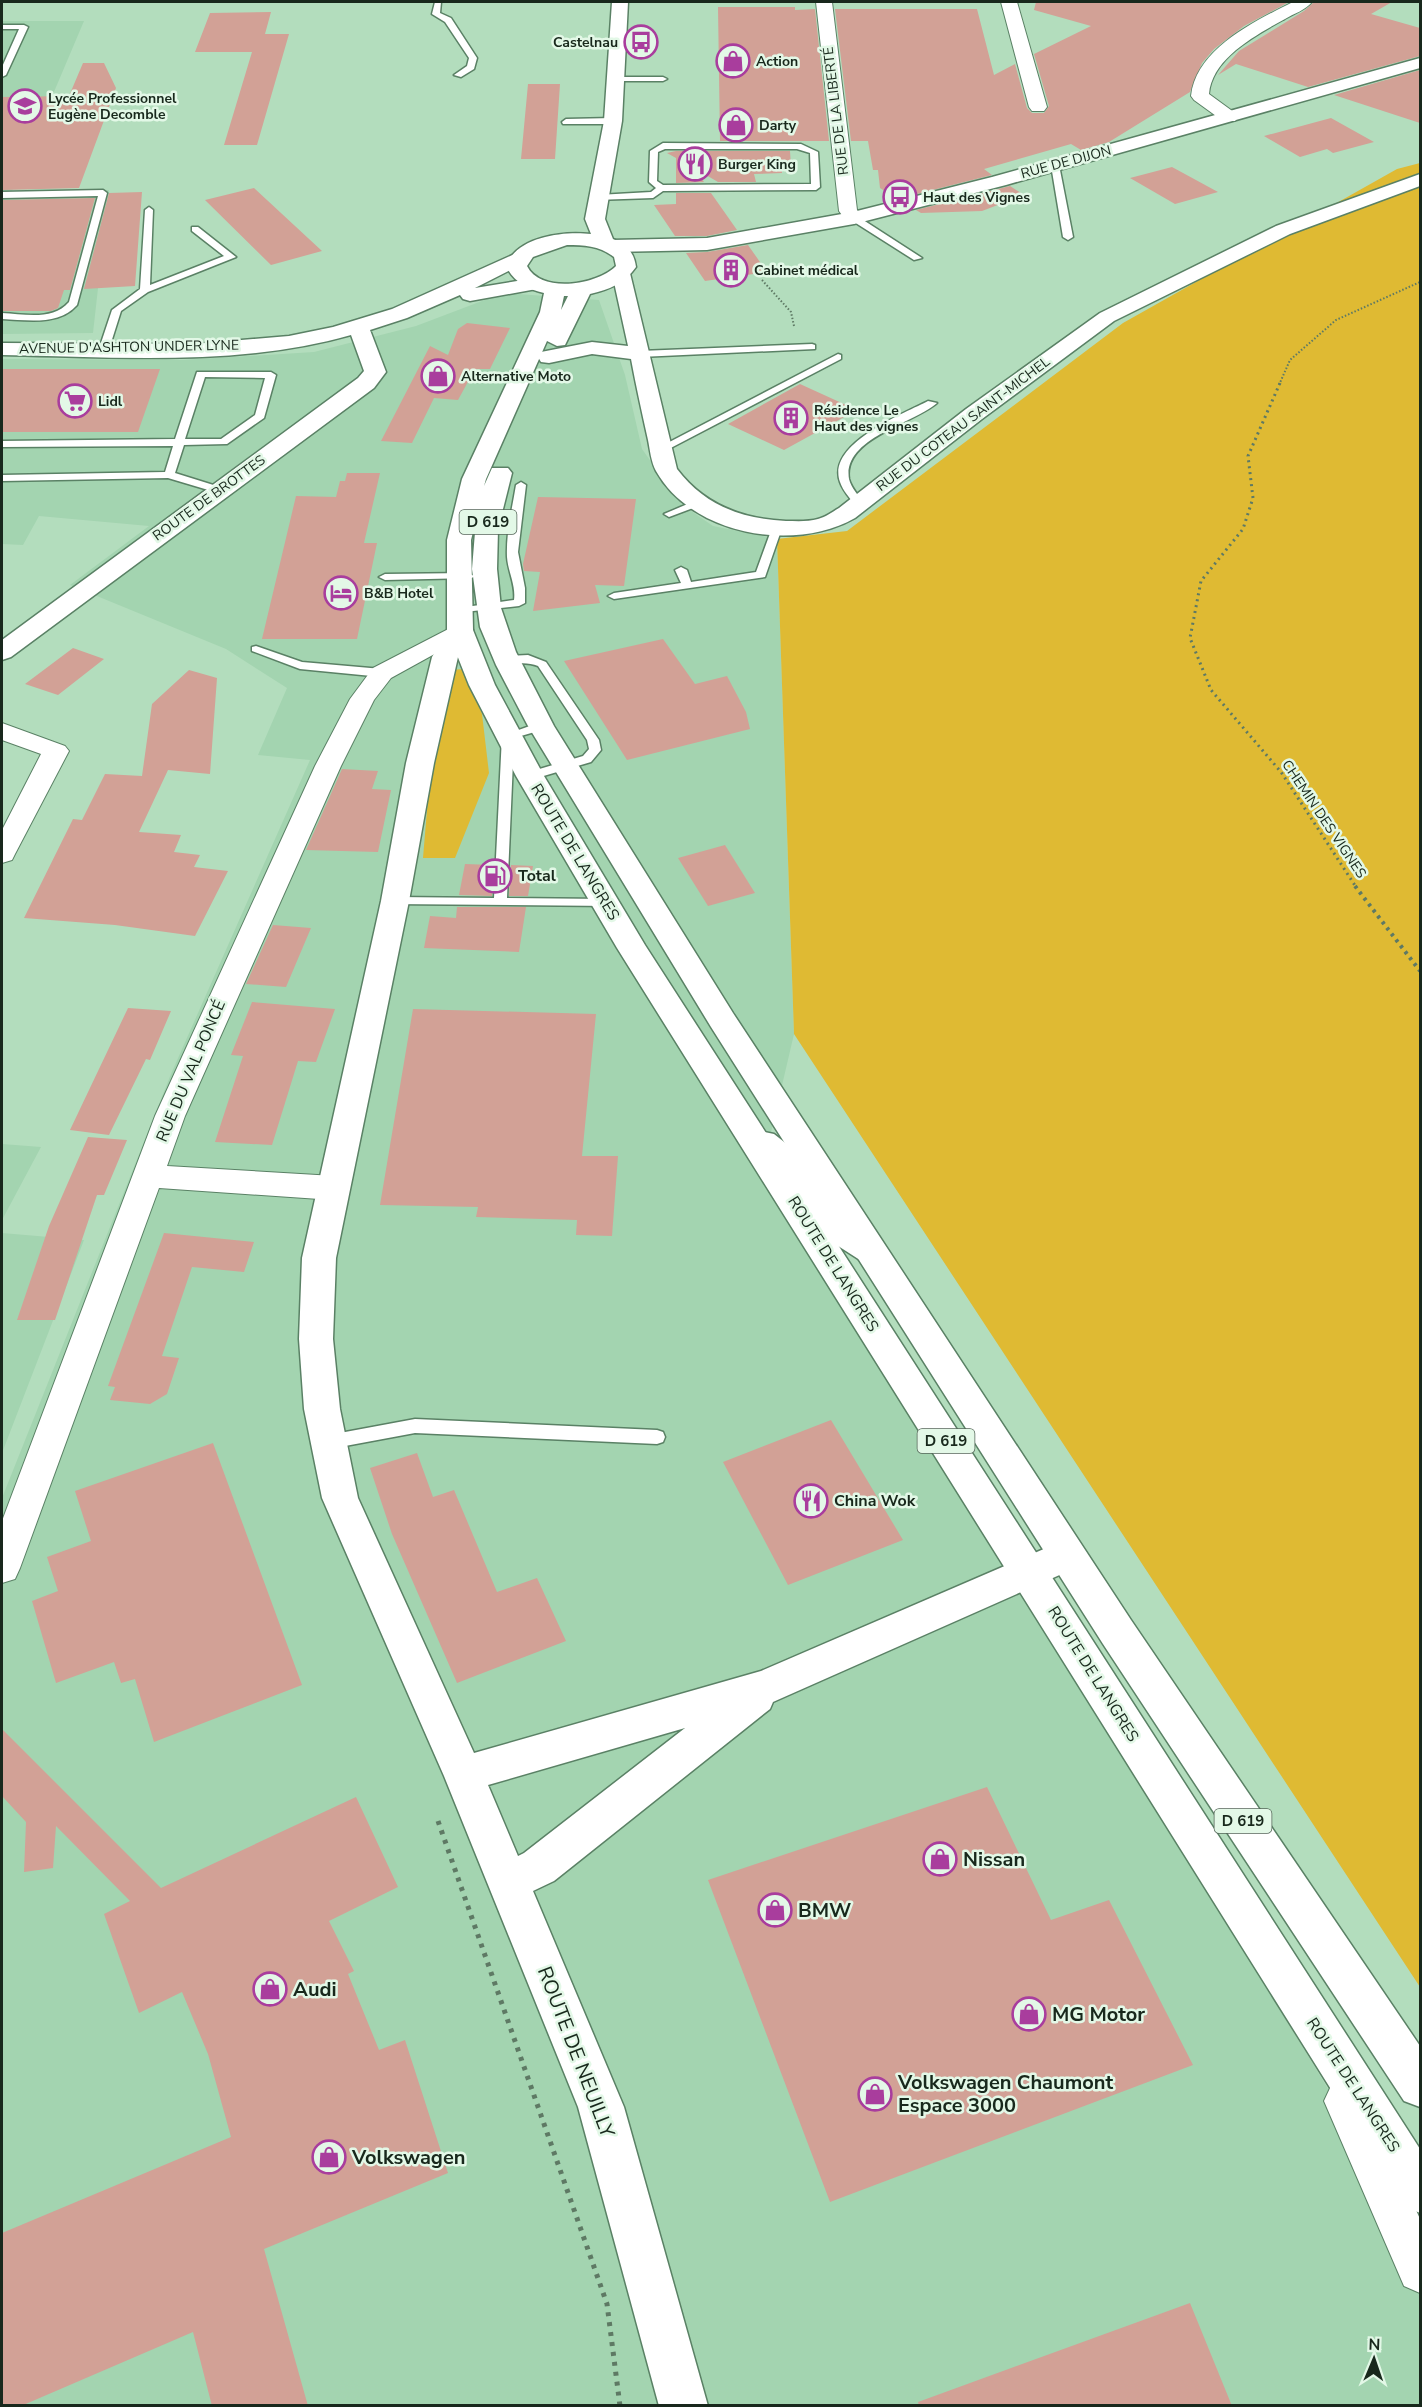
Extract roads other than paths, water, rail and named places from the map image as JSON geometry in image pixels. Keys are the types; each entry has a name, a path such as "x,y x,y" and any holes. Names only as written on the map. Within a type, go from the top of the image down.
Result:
{"main road":[{"path":"620,2 613,121 595,219 608,245 624,255 624,270"},
{"name":"RUE DE DIJON","path":"589,287 615,279 624,270 707,244 854,218 1055,165 1420,63"},
{"path":"542,244 573,213 602,173"},
{"name":"RUE DU COTEAU SAINT-MICHEL","path":"624,270 628,303 666,469 675,483 697,503 718,516 739,523 777,528 826,525 859,503 983,407 1107,317 1283,230 1420,180"},
{"name":"RUE DE DIJON","path":"542,244 567,239 608,245 707,244"},
{"name":"AVENUE D'ASHTON UNDER LYNE","path":"2,349 238,347 299,340 356,327 430,303 542,244"},
{"path":"519,258 517,266 520,273 545,286"},
{"name":"AVENUE D'ASHTON UNDER LYNE","path":"430,303 545,286 589,287"},
{"name":"ROUTE DE LANGRES","path":"545,286 550,312 474,479 459,540 460,620 482,685 525,731 530,776 606,903 1309,2018 1420,2190"},
{"path":"589,287 628,303"},
{"name":"D 619","path":"589,287 549,357 496,484 486,535 486,576 493,626 511,668 525,731 567,765 722,1020 880,1266 1067,1555 1420,2085"},
{"name":"ROUTE DE BROTTES","path":"2,651 366,383 375,372 363,335 356,327"},
{"path":"549,357 592,348 640,354"},
{"name":"ROUTE DE NEUILLY","path":"460,620 442,667 420,763 395,901 319,1258 316,1339 322,1408 340,1498 464,1776 601,2107 684,2406"},
{"path":"464,1776 490,1765 767,1687 1067,1555"},
{"path":"508,1882 539,1867 767,1687"}],"street":[{"name":"RUE DE LA LIBERTÉ","path":"824,2 848,211 854,218"},
{"path":"1009,2 1038,107"},
{"path":"1229,117 1200,96 1198,88 1206,72 1240,40 1304,2"},
{"name":"RUE DU VAL PONCÉ","path":"2,1568 170,1116 328,766 362,699 382,673 460,620"},
{"path":"2,731 56,751 2,854"},
{"path":"148,1176 334,1188"},
{"path":"1309,2018 1420,2270"}],"lane":[{"path":"438,2 436,14 448,20 473,58 471,67 458,75"},
{"path":"2,27 24,27 2,75"},
{"path":"616,79 663,79"},
{"path":"566,122 613,121"},
{"path":"598,198 652,195 662,188 816,187 814,152 798,146 663,146 654,151 653,182 662,188"},
{"path":"1055,165 1068,237"},
{"path":"2,195 103,193 74,303 69,312 58,316 2,316"},
{"path":"145,290 149,210"},
{"path":"854,218 917,258"},
{"path":"104,349 117,310 145,290 231,257 195,229"},
{"path":"640,354 812,347"},
{"path":"662,449 838,357"},
{"path":"2,444 181,444 224,442 260,416 270,375 201,374 181,444 169,475"},
{"path":"859,503 844,480 843,463 853,447 932,403"},
{"path":"2,478 169,475 219,490"},
{"path":"460,620 490,609 519,603 521,598 512,542 521,485"},
{"path":"669,514 697,503"},
{"path":"614,596 761,575 777,528"},
{"path":"681,570 687,585"},
{"path":"385,577 486,576"},
{"path":"256,649 300,665 382,673"},
{"path":"511,668 528,658 542,664 593,740 595,750 587,759 530,776"},
{"path":"500,902 525,731"},
{"path":"395,901 606,903"},
{"path":"750,1134 769,1138 783,1149 840,1239 880,1266"},
{"path":"329,1443 415,1426 657,1437"}],"place":[{"name":"Castelnau","path":"641,42"},
{"name":"Action","path":"733,61"},
{"name":"Lycée Professionnel Eugène Decomble","path":"25,106"},
{"name":"Darty","path":"736,125"},
{"name":"Burger King","path":"695,164"},
{"name":"Haut des Vignes","path":"900,197"},
{"name":"Cabinet médical","path":"731,270"},
{"name":"Alternative Moto","path":"438,376"},
{"name":"Lidl","path":"75,401"},
{"name":"Résidence Le Haut des vignes","path":"791,418"},
{"name":"B&B Hotel","path":"341,593"},
{"name":"Total","path":"495,876"},
{"name":"China Wok","path":"811,1501"},
{"name":"Nissan","path":"940,1859"},
{"name":"BMW","path":"775,1910"},
{"name":"Audi","path":"270,1989"},
{"name":"MG Motor","path":"1029,2014"},
{"name":"Volkswagen Chaumont Espace 3000","path":"875,2094"},
{"name":"Volkswagen","path":"329,2157"}]}
